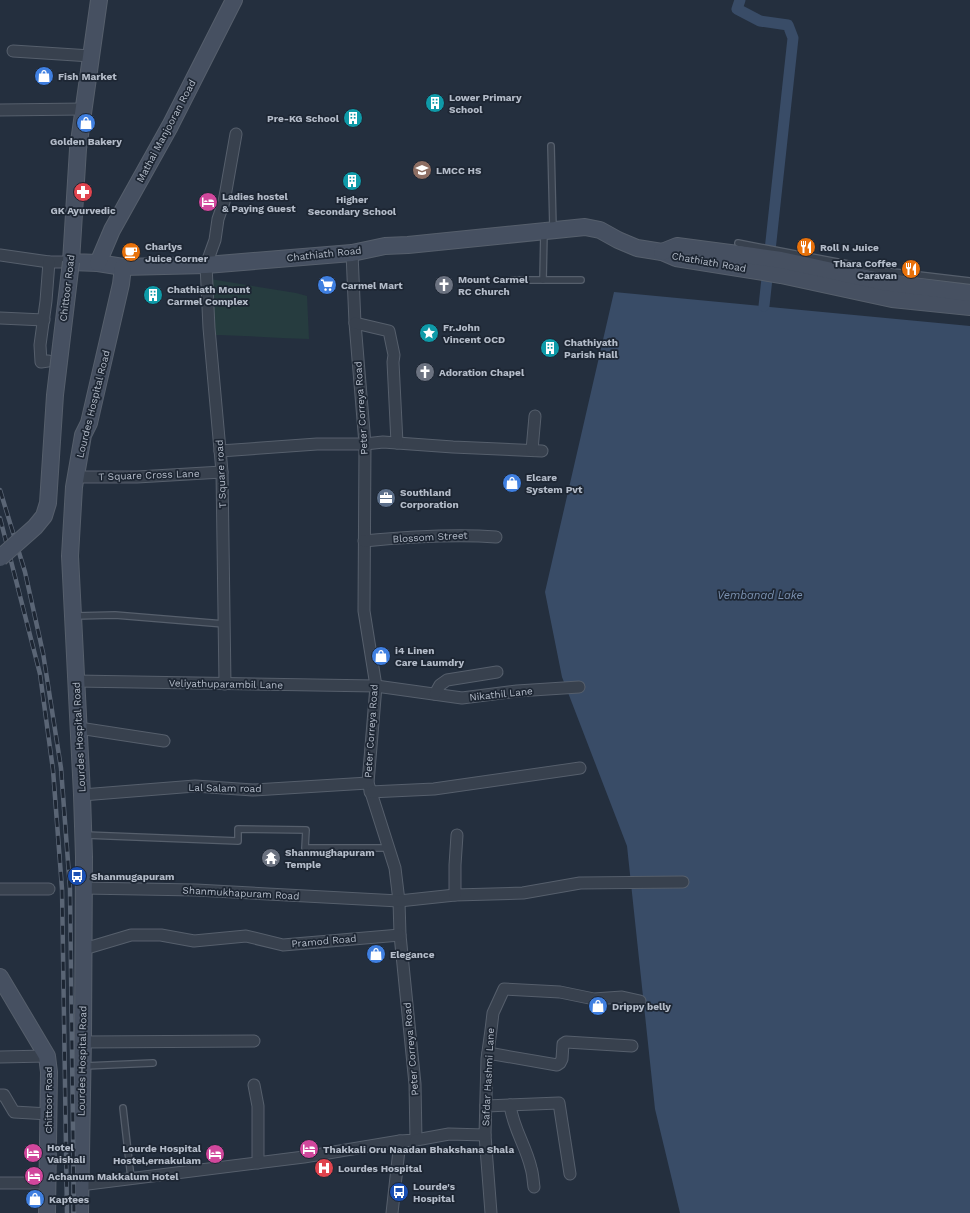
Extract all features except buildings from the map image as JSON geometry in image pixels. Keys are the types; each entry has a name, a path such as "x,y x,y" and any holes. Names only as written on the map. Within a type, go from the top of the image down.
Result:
{"main road":[{"name":"Chittoor Road","path":"0,558 35,527 44,516 48,503 55,395 71,262 77,153 99,0"},
{"name":"Mathai Manjooran Road","path":"98,263 112,230 170,126 234,0"},
{"name":"Chathiath Road","path":"71,262 98,263 123,267 206,265 352,253 385,246 585,227 600,230 637,248 662,252 676,258 736,255 753,257 789,264 884,276 970,293"},
{"name":"Chathiath Road","path":"789,264 892,299 970,307"},
{"name":"Lourdes Hospital Road","path":"80,1213 84,949 83,835 70,556 74,487 83,435 89,423 121,284 123,267"},
{"name":"Chittoor Road","path":"0,977 47,1056 49,1072 47,1213"}],"street":[{"path":"12,51 91,56"},
{"path":"0,110 83,109"},
{"path":"206,265 215,240 218,219 224,202 236,134"},
{"name":"Peter Correya Road","path":"352,253 355,323 365,444 364,611 376,686 369,787 395,868 415,1084 416,1140"},
{"path":"0,255 50,262 71,262"},
{"path":"48,362 41,362 40,345 50,262"},
{"name":"T Square road","path":"206,265 209,328 222,472 225,684"},
{"path":"0,318 44,320"},
{"path":"355,323 389,331 394,355 393,362 397,443"},
{"path":"220,451 317,444 365,444 383,442 453,447 537,450 535,416"},
{"name":"T Square Cross Lane","path":"76,477 137,477 222,472"},
{"name":"Blossom Street","path":"364,541 406,537 473,535 496,537"},
{"path":"435,694 440,685 447,680 497,672"},
{"name":"Veliyathuparambil Lane","path":"76,681 376,686"},
{"name":"Nikathil Lane","path":"376,686 462,698 517,691 579,687"},
{"path":"79,728 164,741"},
{"name":"Lal Salam road","path":"82,795 195,786 253,790 369,787 434,789 580,768"},
{"path":"455,895 457,835"},
{"name":"Shanmukhapuram Road","path":"83,888 196,890 399,901 455,895 523,893 580,883 683,882"},
{"path":"0,889 49,889"},
{"name":"Pramod Road","path":"84,949 132,935 161,934 194,941 246,936 283,945 400,935"},
{"name":"Safdar Hashmi Lane","path":"491,1213 485,1135 488,1053 493,1013 504,990 560,992 594,999 622,997 640,1001"},
{"path":"83,1042 254,1041"},
{"path":"488,1053 557,1065 562,1059 563,1044 566,1042 632,1046"},
{"path":"0,1057 47,1056"},
{"path":"254,1085 258,1106 258,1163"},
{"path":"0,1095 4,1095 14,1112 48,1114"},
{"path":"486,1106 559,1103 570,1174"},
{"path":"510,1105 516,1131 532,1168 534,1187"},
{"name":"Safdar Hashmi Lane","path":"416,1140 449,1134 485,1135"},
{"path":"80,1185 304,1157 400,1141 416,1140"},
{"path":"392,1213 400,1141"},
{"path":"0,1183 47,1183"}],"lane":[{"path":"543,280 548,231 550,146"},
{"path":"736,255 789,264"},
{"path":"884,276 970,281"},
{"path":"511,280 580,280"},
{"path":"73,616 115,615 224,624"},
{"path":"83,835 238,841 238,828 306,830 305,848 388,848"},
{"path":"82,1066 153,1063"},
{"path":"123,1108 131,1178"}],"green space":[{"path":"204,278 307,296 309,339 207,335"}],"water":[{"name":"Vembanad Lake","path":"614,292 970,326 970,1213 680,1213 655,1109 627,846 562,677 545,592"}],"waterway":[{"path":"740,0 737,9 760,21 788,25 793,38 764,306"}],"railway":[{"path":"0,490 25,572 43,653 61,768 70,889 74,1213"},
{"path":"0,518 40,674 53,770 62,889 67,1213"}],"place":[{"name":"Fish Market","path":"44,76"},
{"name":"Lower Primary School","path":"435,103"},
{"name":"Pre-KG School","path":"353,118"},
{"name":"Golden Bakery","path":"86,123"},
{"name":"LMCC HS","path":"422,170"},
{"name":"Higher Secondary School","path":"352,181"},
{"name":"GK Ayurvedic","path":"83,192"},
{"name":"Ladies hostel & Paying Guest","path":"208,202"},
{"name":"Roll N Juice","path":"806,247"},
{"name":"Charlys Juice Corner","path":"131,252"},
{"name":"Thara Coffee Caravan","path":"911,269"},
{"name":"Carmel Mart","path":"327,285"},
{"name":"Mount Carmel RC Church","path":"444,285"},
{"name":"Chathiath Mount Carmel Complex","path":"153,295"},
{"name":"Fr.John Vincent OCD","path":"429,333"},
{"name":"Chathiyath Parish Hall","path":"550,348"},
{"name":"Adoration Chapel","path":"425,372"},
{"name":"Elcare System Pvt","path":"512,483"},
{"name":"Southland Corporation","path":"386,498"},
{"name":"i4 Linen Care Laumdry","path":"381,656"},
{"name":"Shanmughapuram Temple","path":"271,858"},
{"name":"Shanmugapuram","path":"77,876"},
{"name":"Elegance","path":"376,954"},
{"name":"Drippy belly","path":"598,1006"},
{"name":"Thakkali Oru Naadan Bhakshana Shala","path":"309,1149"},
{"name":"Hotel Vaishali","path":"33,1153"},
{"name":"Lourde Hospital Hostel,ernakulam","path":"215,1154"},
{"name":"Lourdes Hospital","path":"324,1168"},
{"name":"Achanum Makkalum Hotel","path":"34,1176"},
{"name":"Lourde's Hospital","path":"399,1192"},
{"name":"Kaptees","path":"35,1199"}]}
